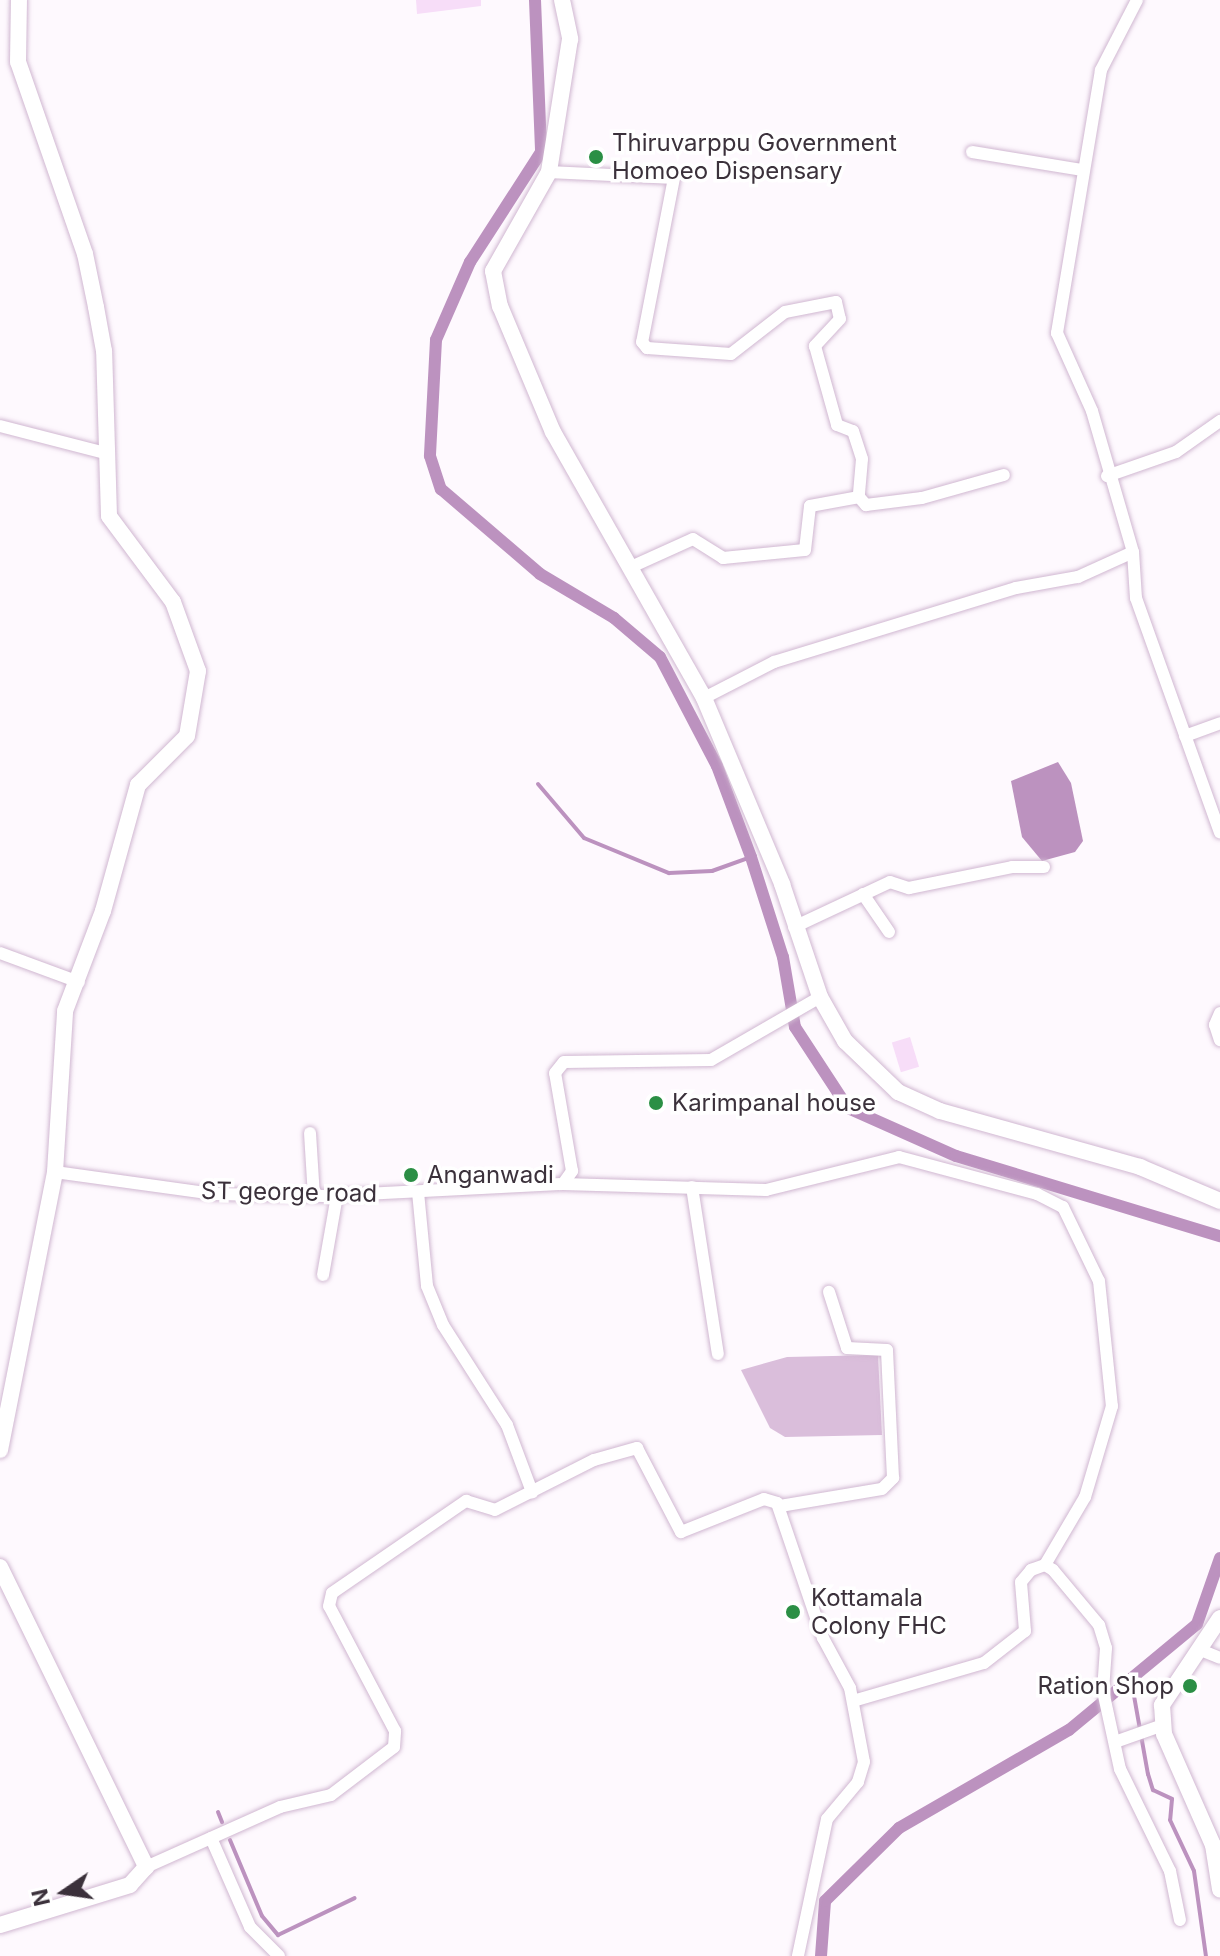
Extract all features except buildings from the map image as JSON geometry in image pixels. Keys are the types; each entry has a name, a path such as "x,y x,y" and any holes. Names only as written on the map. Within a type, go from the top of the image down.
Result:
{"main road":[{"path":"0,1450 55,1172 65,1011 79,982 138,785 187,736 198,671 173,602 109,516 104,351 85,254 18,62 19,0"},
{"path":"562,0 570,39 549,172 505,242 496,283 553,432 704,698 794,927 813,999 845,1041 898,1092 940,1111 1140,1167 1220,1201"},
{"path":"0,1567 146,1867 130,1885 0,1925"},
{"path":"1220,1618 1203,1651 1162,1705 1163,1725 1213,1845 1220,1889"}],"street":[{"path":"1137,0 1101,70 1057,333 1092,411 1107,476 1133,552 1136,598 1220,832"},
{"path":"972,152 1082,170"},
{"path":"549,172 674,178 642,342 647,348 731,354 785,312 836,302 840,319 815,346 837,425 853,431 862,459 859,497"},
{"path":"1107,476 1176,452 1220,421"},
{"path":"0,426 105,453"},
{"path":"631,567 693,539 723,558 805,550 810,506 859,497 877,506 1004,475"},
{"path":"704,698 774,662 1016,588 1078,577 1133,552"},
{"path":"1185,736 1220,723"},
{"path":"794,927 890,882 909,888 1012,867 1044,867"},
{"path":"863,894 889,932"},
{"path":"0,953 79,982"},
{"path":"563,1184 572,1171 555,1073 564,1062 711,1060 768,1022 813,999"},
{"path":"1220,1013 1215,1025 1220,1040"},
{"path":"310,1133 314,1196"},
{"name":"ST george road","path":"55,1172 214,1194 337,1196 563,1184 766,1190 899,1157 1037,1194 1063,1207 1099,1281 1112,1406 1085,1497 1045,1565 1021,1582 1025,1631 984,1663 853,1701"},
{"path":"692,1187 718,1354"},
{"path":"418,1192 427,1286 443,1325 507,1425 532,1492"},
{"path":"323,1275 337,1196"},
{"path":"146,1867 280,1807 331,1795 394,1747 395,1731 329,1606 332,1593 466,1501 495,1510 594,1460 637,1448 681,1532 764,1499 780,1506 882,1489 893,1478 887,1350 847,1348 829,1292"},
{"path":"780,1506 823,1638 853,1701 864,1762 858,1782 827,1819 798,1956"},
{"path":"1045,1565 1099,1625 1106,1648 1103,1691 1125,1782 1170,1871 1180,1920"},
{"path":"1203,1651 1220,1658"},
{"path":"1115,1742 1163,1725"},
{"path":"211,1838 250,1927 279,1956"}],"shaded area":[{"path":"1058,762 1071,783 1083,841 1075,852 1042,861 1022,837 1011,781"},
{"path":"878,1355 882,1435 785,1437 770,1428 741,1370 787,1357"}],"waterway":[{"path":"535,0 541,152 470,262 436,340 430,456 441,489 540,574 614,618 660,657 717,766 751,857 783,957 795,1027 848,1108 956,1156 1220,1236"},
{"path":"538,784 584,838 669,873 712,871 751,857"},
{"path":"821,1956 825,1901 899,1828 1069,1730 1197,1624 1220,1558"},
{"path":"1131,1679 1153,1790 1172,1799 1170,1820 1194,1871 1206,1956"},
{"path":"218,1812 222,1822"},
{"path":"230,1840 262,1916 278,1935 355,1898"}],"place":[{"name":"Thiruvarppu Government Homoeo Dispensary","path":"596,157"},
{"name":"Karimpanal house","path":"656,1103"},
{"name":"Anganwadi","path":"411,1175"},
{"name":"Kottamala Colony FHC","path":"793,1612"},
{"name":"Ration Shop","path":"1190,1686"}]}
